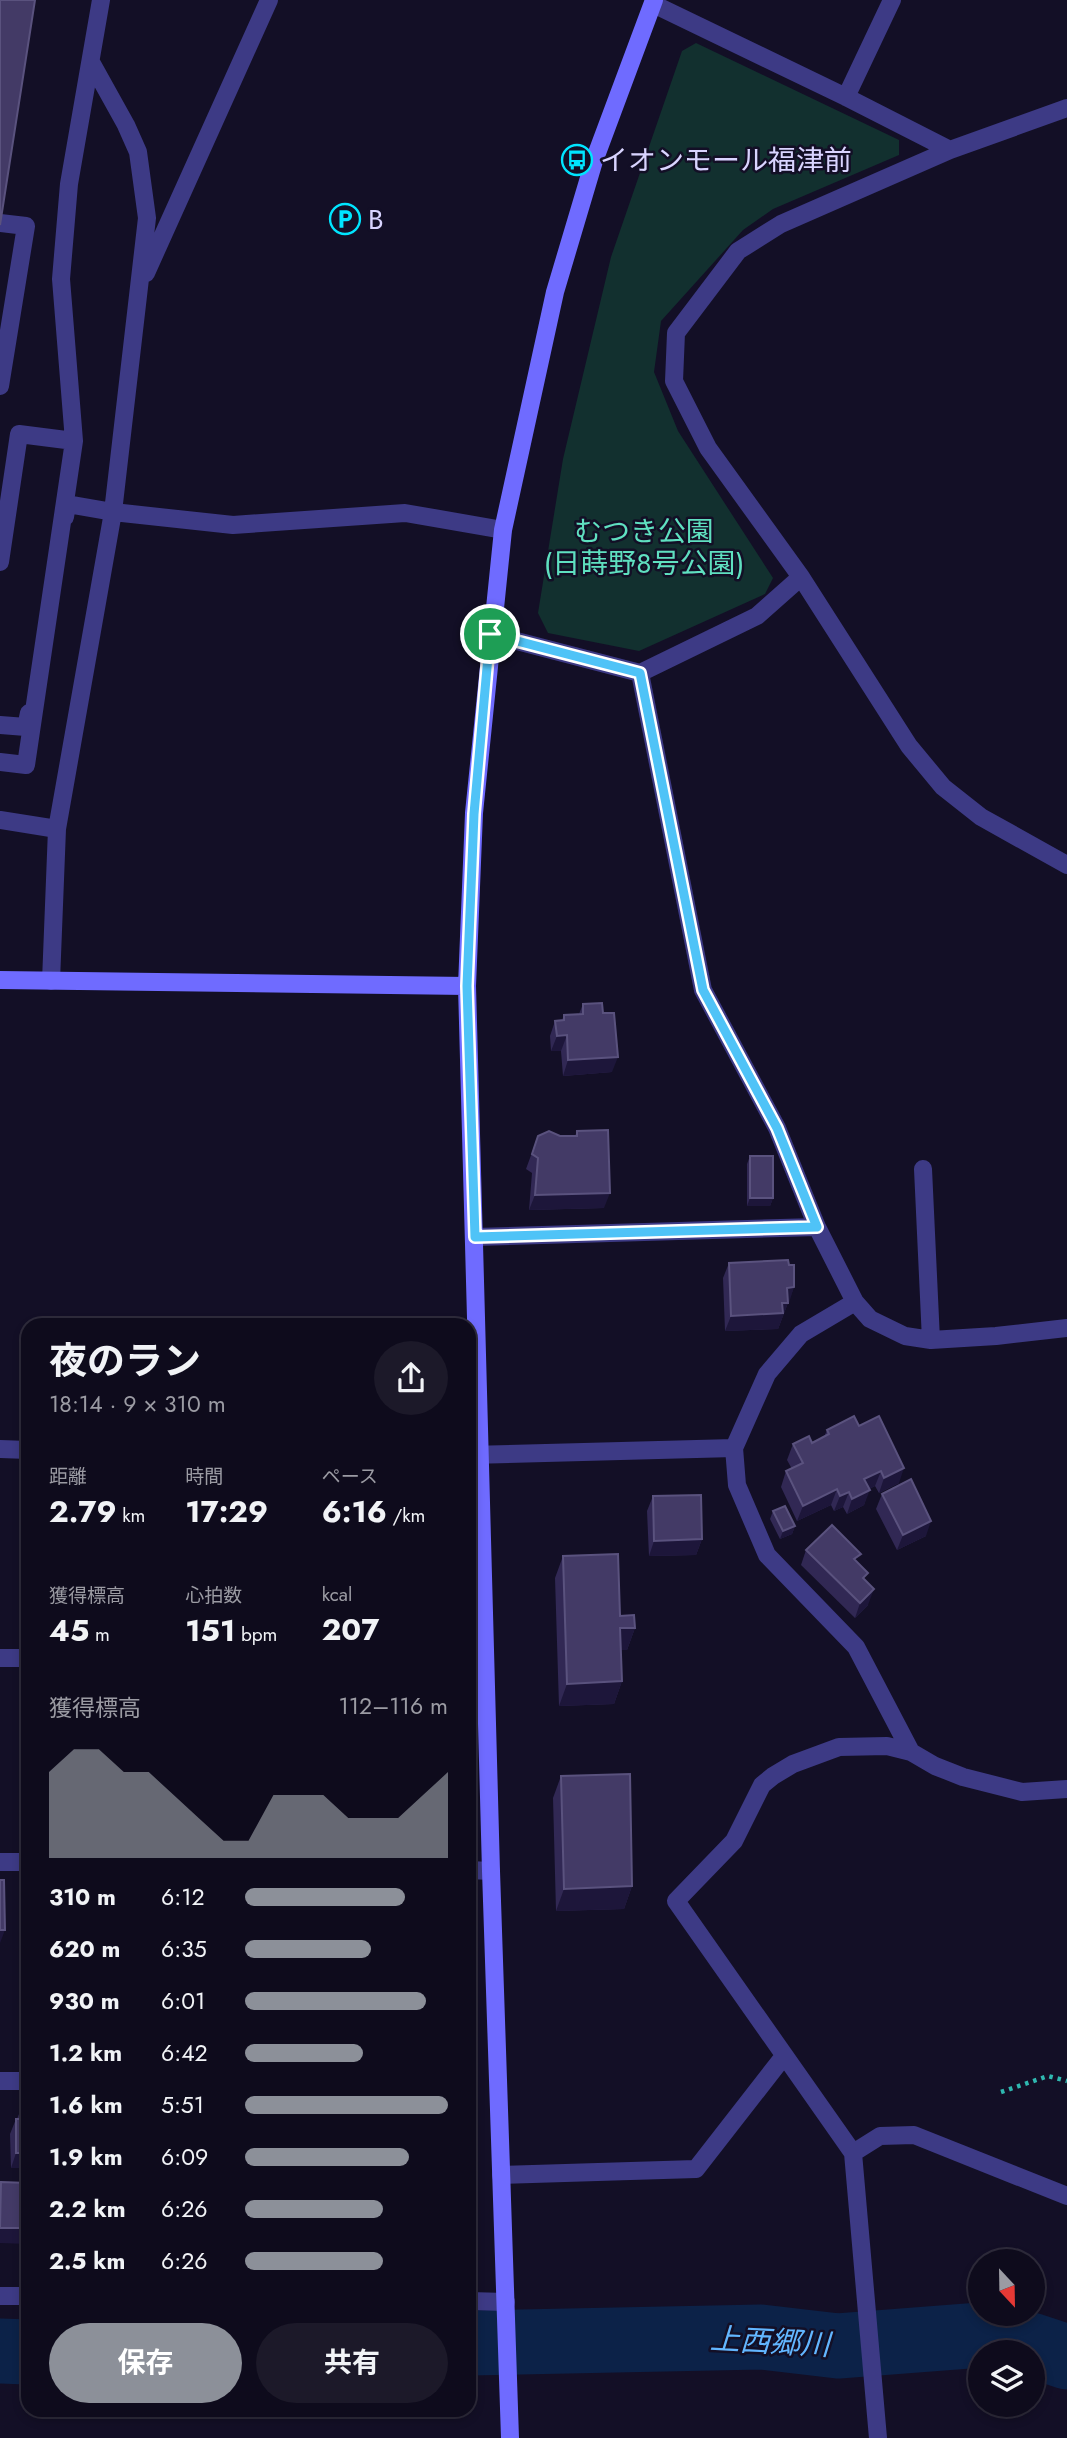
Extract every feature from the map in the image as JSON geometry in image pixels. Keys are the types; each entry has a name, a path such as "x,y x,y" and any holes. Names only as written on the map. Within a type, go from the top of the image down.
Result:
{"street":[{"path":"0,762 26,765 74,440 61,278 69,184 101,0"},
{"path":"140,286 269,0"},
{"path":"846,97 892,0"},
{"path":"475,1318 475,1237 467,986 474,814 490,634 503,530 555,292 594,161 654,2 950,150"},
{"path":"51,981 57,829 113,512 146,218 138,152 91,62"},
{"path":"1067,108 950,150 781,224 738,251 676,333 674,380 708,449 801,577 909,746 943,787 981,817 1067,865"},
{"path":"0,223 26,226 0,386"},
{"path":"0,562 19,434 74,440"},
{"path":"0,725 26,727 67,504 113,512 233,525 405,513 503,530"},
{"path":"490,634 640,673 757,617 801,577"},
{"path":"640,673 703,990 777,1128 817,1227 855,1302 870,1319 905,1336 931,1340 1067,1328"},
{"path":"0,820 57,829"},
{"path":"0,980 467,986"},
{"path":"923,1169 931,1340"},
{"path":"475,1237 817,1227"},
{"path":"855,1302 801,1335 767,1374 734,1448 737,1485 767,1555 856,1647 911,1752"},
{"path":"476,1455 734,1448"},
{"path":"0,1449 21,1450"},
{"path":"476,1504 510,2436"},
{"path":"0,1658 21,1658"},
{"path":"878,2438 853,2153 676,1901 734,1841 762,1785 793,1764 839,1747 887,1746 911,1752 935,1766 963,1777 1022,1792 1067,1789"},
{"path":"0,1862 21,1863"},
{"path":"476,1870 491,1871"},
{"path":"501,2175 696,2169 784,2056"},
{"path":"0,2081 21,2081"},
{"path":"853,2153 880,2137 914,2135 1067,2196"},
{"path":"0,2296 21,2296"},
{"path":"476,2301 506,2302"}],"path":[{"path":"1001,2092 1048,2077 1067,2081"}],"green space":[{"name":"むつき公園 (日蒔野8号公園)","path":"696,43 899,140 899,155 773,209 743,230 661,321 654,372 678,431 773,578 765,594 639,651 548,633 538,613 563,459 611,257 682,51"}],"building":[{"path":"0,0 35,0 0,225"},
{"path":"602,1003 603,1013 614,1013 618,1057 568,1060 567,1035 557,1036 555,1021 564,1020 564,1015 583,1014 583,1004"},
{"path":"608,1130 610,1193 535,1195 538,1158 532,1154 538,1136 549,1131 560,1136 577,1136 577,1131"},
{"path":"750,1156 773,1156 773,1198 750,1198"},
{"path":"788,1260 789,1265 794,1265 794,1287 787,1288 788,1303 782,1303 783,1313 731,1316 729,1263"},
{"path":"854,1416 859,1426 879,1416 904,1468 884,1478 881,1471 864,1479 870,1490 852,1499 849,1492 840,1496 837,1489 803,1506 786,1471 803,1463 793,1444 809,1436 812,1443 829,1434 827,1430"},
{"path":"911,1479 931,1521 903,1535 882,1494"},
{"path":"701,1495 702,1539 654,1541 653,1496"},
{"path":"785,1506 795,1526 783,1531 773,1511"},
{"path":"832,1525 861,1554 854,1559 868,1573 863,1578 874,1589 860,1603 806,1550"},
{"path":"618,1554 620,1616 634,1615 635,1628 620,1628 622,1681 567,1684 563,1556"},
{"path":"630,1774 632,1886 564,1889 561,1776"},
{"path":"0,1880 4,1880 5,1930 0,1930"},
{"path":"16,2119 21,2119 21,2153 16,2153"},
{"path":"1,2182 21,2183 21,2228 0,2228"}],"waterway":[{"name":"上西郷川","path":"476,2343 761,2337 838,2346 981,2335 1031,2345 1067,2357"},
{"name":"上西郷川","path":"0,2351 21,2352"}],"place":[{"name":"イオンモール福津前","path":"577,160"},
{"name":"B","path":"345,219"}],"route":[{"path":"490,634 640,673 703,990 777,1128 817,1227 475,1237 467,986 474,814 490,634"}]}
